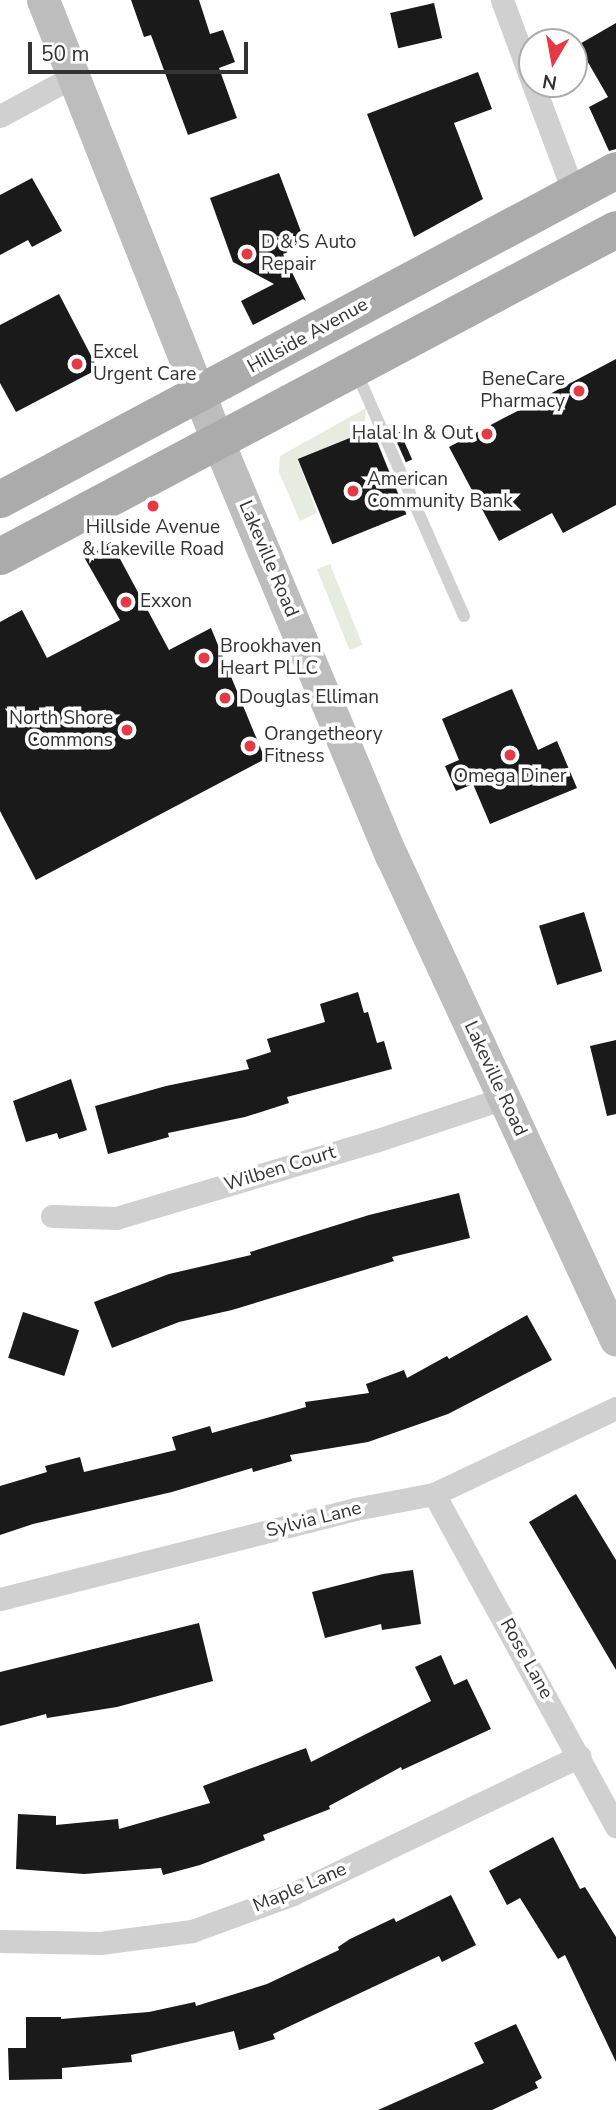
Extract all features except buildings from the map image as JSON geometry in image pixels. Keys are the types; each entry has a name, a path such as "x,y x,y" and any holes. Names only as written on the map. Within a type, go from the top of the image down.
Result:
{"main road":[{"name":"Lakeville Road","path":"43,0 218,442 392,857 616,1340"},
{"name":"Hillside Avenue","path":"0,499 616,170"},
{"path":"0,556 616,229"}],"street":[{"path":"502,0 518,42"},
{"path":"0,116 74,76"},
{"path":"539,98 574,193"},
{"name":"Wilben Court","path":"52,1216 116,1218 375,1141 504,1098"},
{"name":"Sylvia Lane","path":"0,1599 355,1509 434,1494 616,1408"},
{"name":"Rose Lane","path":"434,1494 616,1826"},
{"name":"Maple Lane","path":"0,1941 100,1943 192,1931 293,1894 580,1756"}],"lane":[{"path":"355,369 464,615"}],"shaded area":[{"path":"366,408 364,432 298,460 317,513 300,521 279,472 280,456"},
{"path":"330,564 363,645 350,650 317,569"}],"place":[{"name":"D & S Auto Repair","path":"247,254"},
{"name":"Excel Urgent Care","path":"77,364"},
{"name":"BeneCare Pharmacy","path":"579,391"},
{"name":"Halal In & Out","path":"487,434"},
{"name":"American Community Bank","path":"353,491"},
{"name":"Hillside Avenue & Lakeville Road","path":"153,506"},
{"name":"Exxon","path":"126,602"},
{"name":"Brookhaven Heart PLLC","path":"204,658"},
{"name":"Douglas Elliman","path":"225,698"},
{"name":"North Shore Commons","path":"127,730"},
{"name":"Orangetheory Fitness","path":"250,746"},
{"name":"Omega Diner","path":"510,755"}]}
